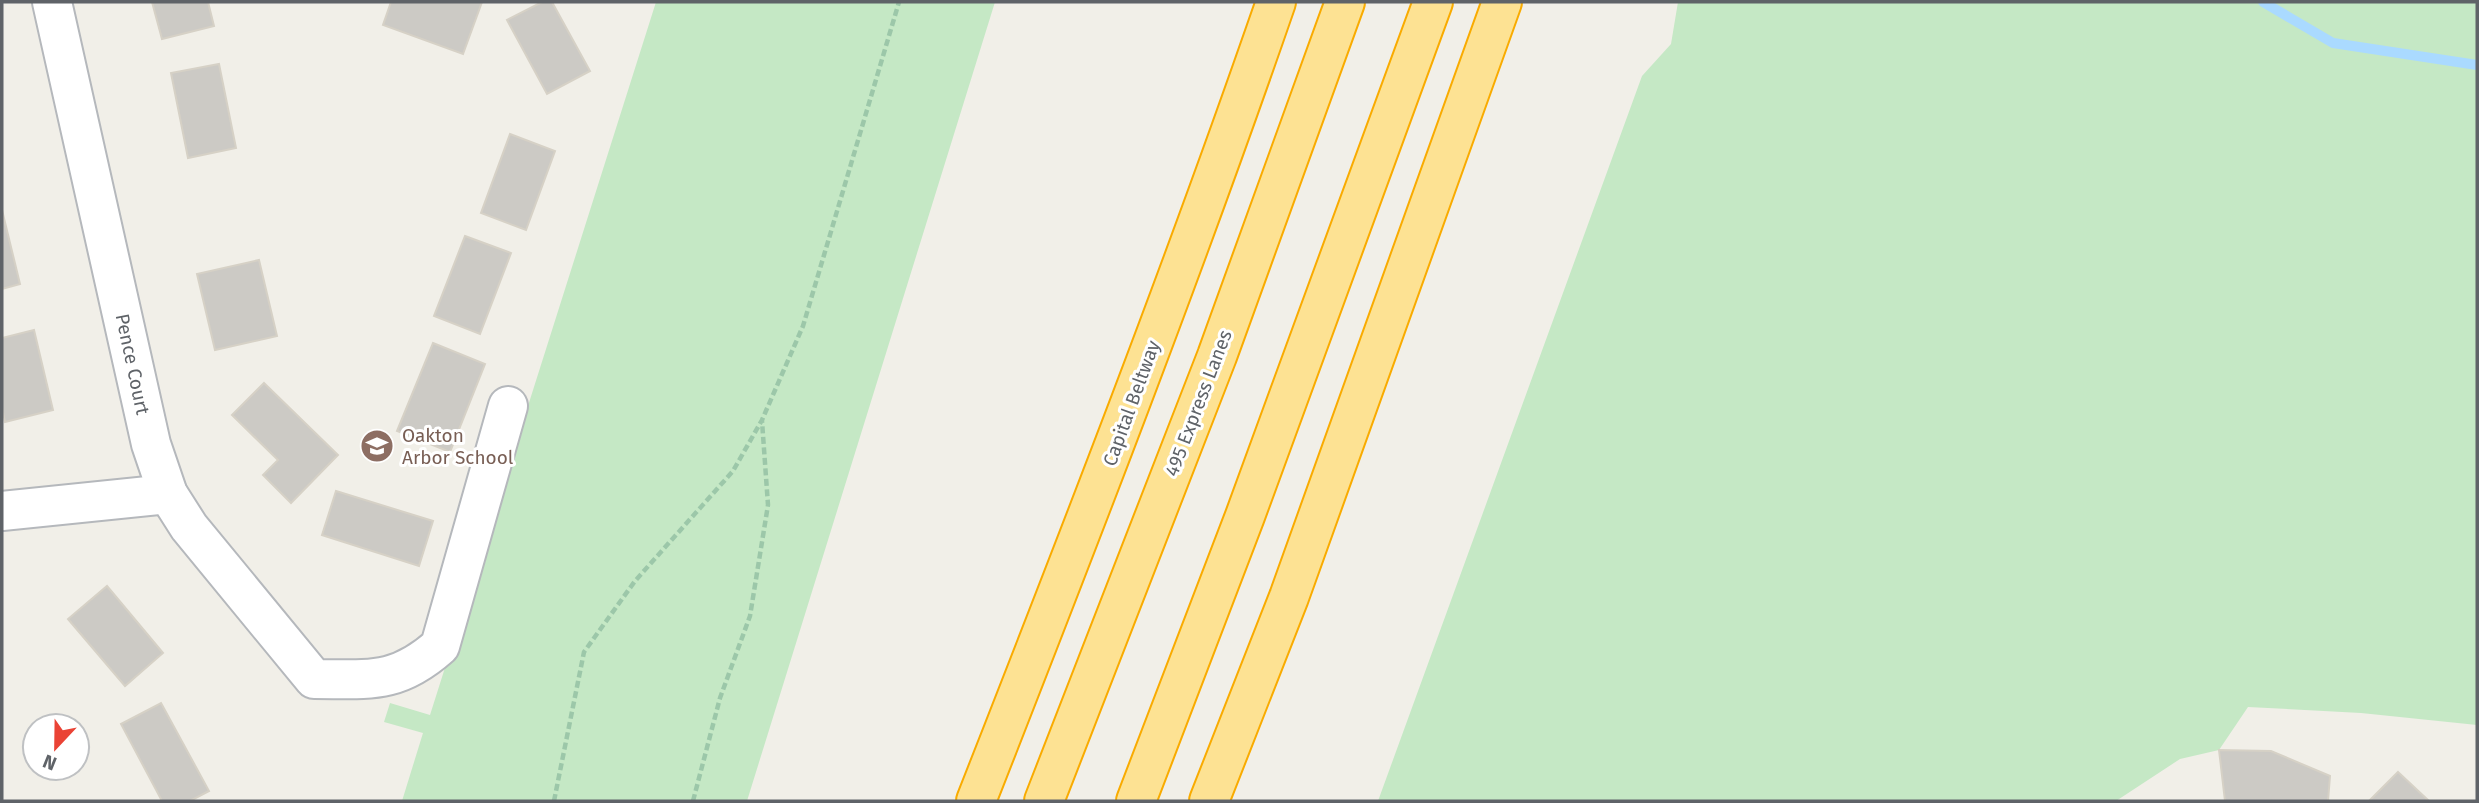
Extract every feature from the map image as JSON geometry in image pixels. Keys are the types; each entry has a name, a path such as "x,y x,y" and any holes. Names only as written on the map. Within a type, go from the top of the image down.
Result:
{"highway":[{"name":"Capital Beltway","path":"976,801 1107,467 1218,168 1276,2"},
{"name":"495 Express Lanes","path":"1044,801 1217,356 1345,2"},
{"path":"1136,801 1245,516 1433,2"},
{"path":"1209,801 1289,597 1502,2"}],"street":[{"name":"Pence Court","path":"52,2 150,443 168,494 223,570 314,679 375,680 416,667 440,646 508,406"},
{"path":"2,510 168,494"}],"path":[{"path":"554,801 584,652 635,581 733,471 762,420 803,326 899,2"},
{"path":"692,801 720,698 750,616 768,505 762,420"}],"green space":[{"path":"656,2 995,2 747,801 402,801 423,733 384,722 390,703 430,715"},
{"path":"1678,2 2477,2 2477,725 2361,713 2248,707 2219,750 2180,759 2116,801 1378,801 1642,76 1671,44"}],"building":[{"path":"152,2 208,2 214,26 162,39"},
{"path":"391,2 482,2 463,54 383,25"},
{"path":"542,2 552,2 590,71 547,94 507,20"},
{"path":"219,64 236,148 188,158 171,73"},
{"path":"510,134 555,151 526,230 481,213"},
{"path":"2,210 20,284 2,289"},
{"path":"465,236 511,253 480,334 434,316"},
{"path":"259,260 277,336 215,350 197,274"},
{"path":"34,330 53,410 5,422 2,408 2,338"},
{"path":"433,343 485,364 450,452 397,431"},
{"path":"264,383 338,455 291,503 263,475 278,460 232,415"},
{"path":"336,491 433,521 419,566 322,535"},
{"path":"107,586 163,653 125,686 68,619"},
{"path":"161,703 209,791 190,801 162,801 121,724"},
{"path":"2219,750 2271,751 2330,776 2328,801 2225,801"},
{"path":"2398,772 2429,801 2369,801"}],"waterway":[{"path":"2263,2 2333,43 2477,65"}],"place":[{"name":"Oakton Arbor School","path":"377,446"}]}
